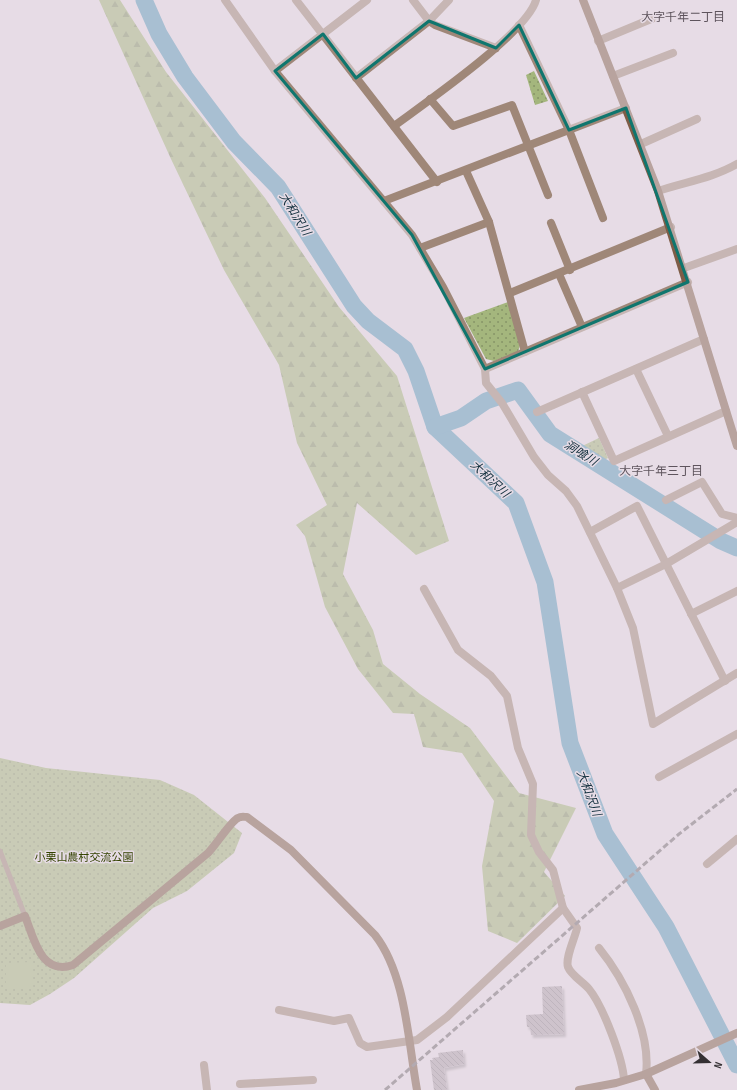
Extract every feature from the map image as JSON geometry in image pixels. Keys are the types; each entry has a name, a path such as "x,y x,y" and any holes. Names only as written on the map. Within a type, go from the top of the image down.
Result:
{"street":[{"path":"224,0 275,71 384,201 420,248 443,287 485,369 486,383 502,403 534,457 548,474 566,491 577,506 617,588 633,628 653,724 737,673"},
{"path":"296,0 437,182"},
{"path":"275,71 367,0"},
{"path":"413,0 429,20 435,25 496,48"},
{"path":"356,78 429,20 449,0"},
{"path":"394,126 496,48 530,13 536,0"},
{"path":"583,0 598,41 641,144 671,227 737,446"},
{"path":"598,41 656,17"},
{"path":"519,25 569,130 603,218"},
{"path":"613,76 672,53"},
{"path":"430,98 453,126 512,105 548,195"},
{"path":"384,201 466,171 626,108"},
{"path":"641,144 697,119"},
{"path":"658,191 690,180 721,174 737,164"},
{"path":"466,171 489,222 510,293 525,352"},
{"path":"420,248 489,222"},
{"path":"551,223 570,270"},
{"path":"510,293 570,270 671,227"},
{"path":"684,268 737,249"},
{"path":"559,274 582,327"},
{"path":"485,369 688,282"},
{"path":"537,412 704,339"},
{"path":"636,369 668,436"},
{"path":"582,392 614,461 726,411"},
{"path":"666,500 702,482 722,514 737,518"},
{"path":"590,532 637,506 725,681"},
{"path":"617,588 666,564 737,522"},
{"path":"424,589 458,650 491,676 507,696 518,748 533,784 530,835 538,852 553,870 563,908 577,928 568,961 568,967 590,990 599,1007 616,1049 623,1070 624,1080"},
{"path":"691,614 737,591"},
{"path":"659,777 737,734"},
{"path":"0,926 26,916 43,958 58,968 73,965 208,853 218,843 233,821 239,816 247,817 291,850 375,935 383,945 395,970 409,1042 416,1090"},
{"path":"707,864 737,839"},
{"path":"278,1010 334,1021 349,1018 360,1043 367,1047 417,1040 447,1017 563,908"},
{"path":"599,948 610,962 641,1022 648,1059 646,1074 655,1090"},
{"path":"579,1090 646,1074 737,1033"},
{"path":"204,1065 207,1090"},
{"path":"240,1084 313,1080"},
{"path":"276,1081 277,1090"}],"lane":[{"path":"0,851 26,916"}],"highlighted area":[{"path":"429,21 496,48 519,25 569,130 626,108 688,282 485,369 412,235 275,71 323,34 356,78"}],"green space":[{"path":"99,0 120,0 166,72 265,198 339,307 397,376 449,541 416,555 357,503 343,574 373,630 383,664 420,694 470,728 519,793 576,808 544,872 565,896 517,943 488,931 482,866 494,801 462,753 423,747 414,714 393,713 358,669 325,607 305,536 296,525 327,505 297,443 279,365 224,270 171,159"},
{"path":"534,71 548,101 535,105 526,75"},
{"path":"508,302 520,345 518,352 494,361 486,359 464,318"},
{"path":"599,438 608,458 598,463 578,448"},
{"name":"小栗山農村交流公園","path":"0,758 46,768 160,780 194,795 242,833 234,853 187,891 153,908 74,978 30,1005 0,1003"},
{"path":"32,962 33,989 6,989 6,963"}],"building":[{"path":"562,986 564,1034 531,1035 530,1027 527,1027 526,1015 543,1014 542,987"},
{"path":"463,1050 464,1064 444,1068 447,1090 434,1090 430,1060 433,1060 432,1058 439,1057 438,1053"}],"waterway":[{"name":"大和沢川","path":"144,0 159,34 185,77 234,142 278,187 354,306 368,321 405,349 416,371 435,427 516,503 545,582 570,743 605,834 666,927 737,1065"},
{"name":"洞喰川","path":"435,427 461,418 486,401 518,390 550,434 721,541 737,548"}],"railway":[{"path":"385,1090 679,834 737,789"}],"district":[{"name":"大字千年二丁目","path":"683,17"},
{"name":"大字千年三丁目","path":"661,471"}]}
